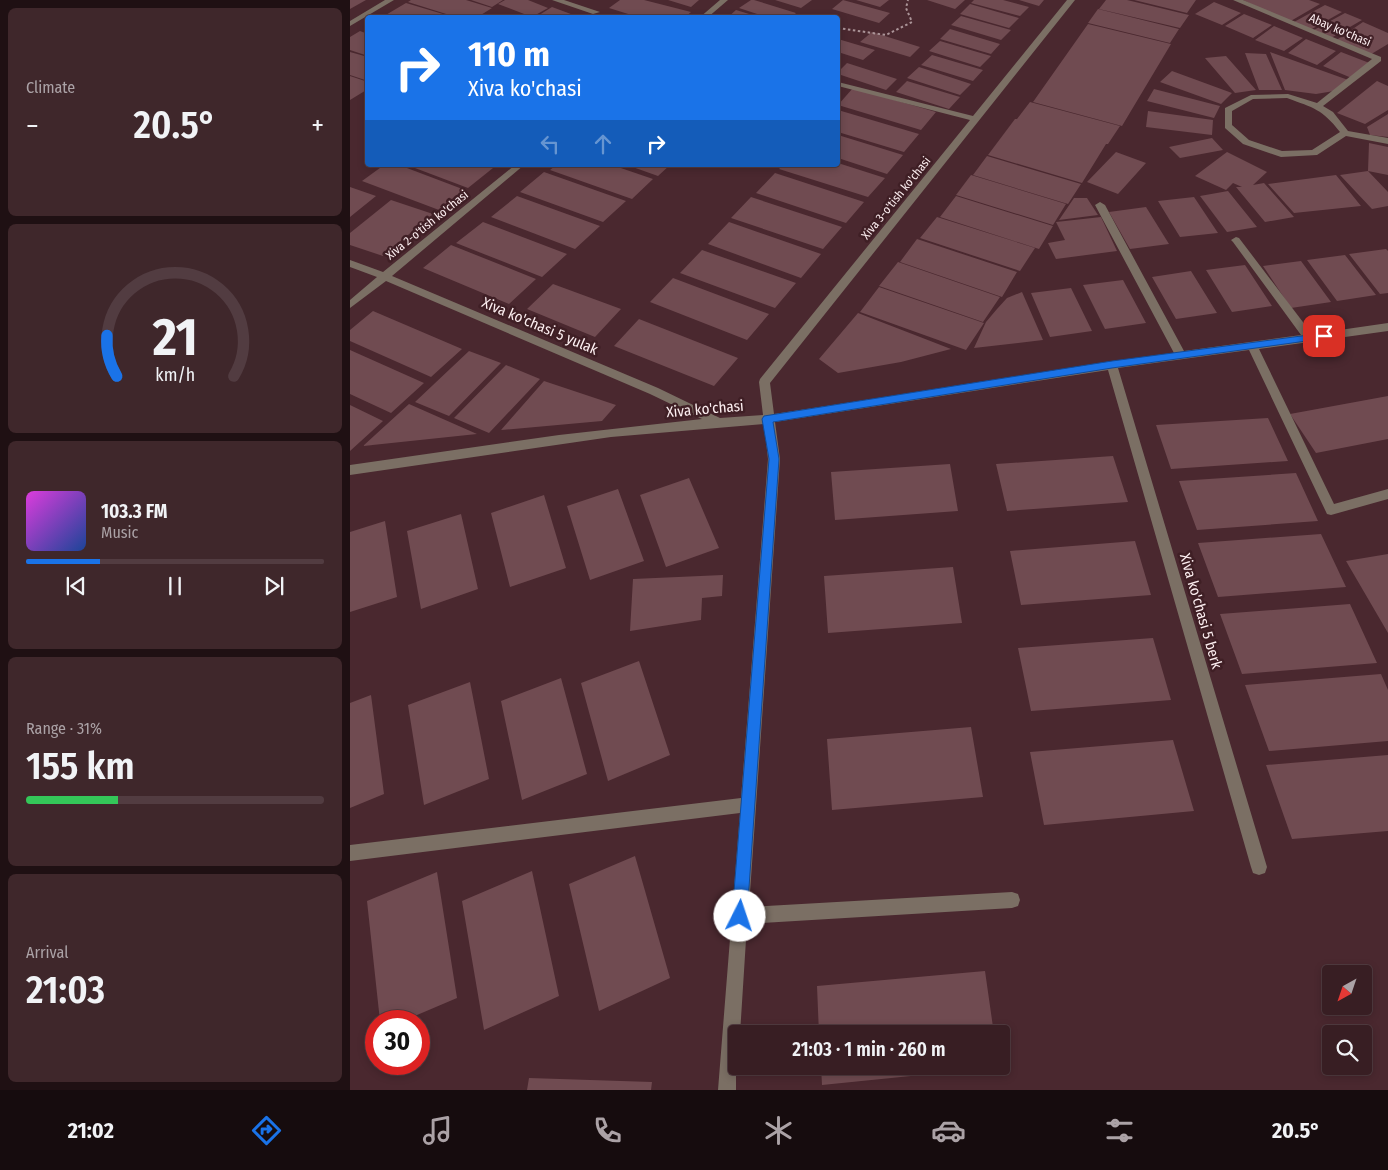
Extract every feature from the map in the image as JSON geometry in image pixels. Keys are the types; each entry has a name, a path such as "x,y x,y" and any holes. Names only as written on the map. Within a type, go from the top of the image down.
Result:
{"street":[{"path":"350,24 390,0"},
{"path":"556,0 596,12"},
{"path":"706,15 724,0"},
{"name":"Xiva 3-o'tish ko'chasi","path":"727,1090 774,459 764,382 1071,0"},
{"name":"Abay ko'chasi","path":"1237,0 1381,57 1318,106"},
{"path":"840,85 976,119"},
{"path":"1345,133 1314,153 1281,154 1246,142 1228,126 1228,110 1250,97 1288,96 1318,106 1330,114 1345,133 1388,141"},
{"name":"Xiva 2-o'tish ko'chasi","path":"350,305 518,167"},
{"path":"1100,205 1181,355"},
{"path":"1236,240 1309,338"},
{"name":"Xiva ko'chasi 5 yulak","path":"350,264 383,276 654,391 716,421"},
{"name":"Xiva ko'chasi","path":"350,470 508,447 716,421 768,419 1112,364 1388,327"},
{"path":"1252,346 1331,510 1388,494"},
{"name":"Xiva ko'chasi 5 berk","path":"1112,364 1259,868"},
{"path":"350,853 748,804"},
{"path":"740,916 1012,900"}],"path":[{"path":"840,28 886,35 912,22 906,8 908,0"}],"building":[{"path":"350,0 366,0 350,9"},
{"path":"411,0 466,0 492,8 481,15 449,15 408,2"},
{"path":"471,0 503,0 492,7"},
{"path":"505,0 528,0 548,8 536,15 527,15 498,4"},
{"path":"620,0 644,0 691,12 688,15 631,15 609,8"},
{"path":"668,0 699,0 691,7"},
{"path":"754,0 796,13 794,15 760,15 739,8"},
{"path":"775,0 812,0 801,8"},
{"path":"843,0 890,13 879,23 832,9"},
{"path":"856,0 889,0 880,7"},
{"path":"927,0 965,0 955,9"},
{"path":"974,0 1003,0 1029,7 1020,16 971,3"},
{"path":"1019,0 1044,0 1039,6"},
{"path":"1106,0 1127,0 1189,15 1180,28 1099,9"},
{"path":"1134,0 1196,0 1187,13"},
{"path":"1243,0 1309,0 1320,4 1289,22"},
{"path":"1214,2 1241,13 1222,25 1195,14"},
{"path":"406,3 446,15 386,15"},
{"path":"970,4 1019,18 1009,28 960,14"},
{"path":"1325,5 1342,12 1310,30 1294,22"},
{"path":"552,7 574,15 539,15"},
{"path":"1098,9 1179,29 1170,43 1088,23"},
{"path":"736,10 752,15 730,15"},
{"path":"1345,13 1362,20 1331,38 1314,30"},
{"path":"1244,14 1272,25 1253,38 1225,26"},
{"path":"961,16 1011,30 1001,40 951,25"},
{"path":"1363,22 1388,33 1388,44 1368,56 1335,41"},
{"path":"1088,24 1171,44 1122,126 1033,102"},
{"path":"1274,26 1303,38 1284,51 1255,40"},
{"path":"950,29 1000,44 991,54 940,39"},
{"path":"360,31 365,33 365,55 350,50 350,37"},
{"path":"872,32 920,47 910,57 860,42"},
{"path":"1306,39 1336,51 1317,65 1288,53"},
{"path":"840,40 875,50 863,60 840,53"},
{"path":"940,41 991,56 980,67 929,51"},
{"path":"350,52 365,56 365,80 350,75"},
{"path":"1270,52 1351,81 1340,90 1316,94 1285,90"},
{"path":"1341,52 1372,64 1354,79 1323,66"},
{"path":"1245,53 1266,54 1282,90 1259,90"},
{"path":"932,55 983,70 973,81 921,65"},
{"path":"1226,56 1256,90 1235,93 1205,58"},
{"path":"847,63 897,79 886,90 840,75 840,70"},
{"path":"919,67 971,84 960,95 907,78"},
{"path":"1172,71 1232,93 1221,104 1160,82"},
{"path":"350,76 365,81 365,91 350,100"},
{"path":"907,81 960,97 949,109 896,92"},
{"path":"1377,81 1388,86 1388,110 1365,124 1337,113"},
{"path":"853,88 936,112 921,130 840,106 840,103"},
{"path":"1154,89 1220,106 1214,118 1147,101"},
{"path":"1030,102 1120,126 1108,144 1106,144 1082,183 988,155"},
{"path":"840,111 919,134 904,152 840,133"},
{"path":"1148,111 1213,120 1212,135 1146,127"},
{"path":"1388,114 1388,137 1370,135 1367,127"},
{"path":"840,136 903,155 887,174 840,159"},
{"path":"1212,138 1223,150 1180,158 1169,147"},
{"path":"1369,143 1388,147 1388,175 1368,171"},
{"path":"1116,152 1146,163 1118,194 1087,182"},
{"path":"1227,152 1267,172 1253,185 1264,183 1294,217 1265,222 1236,187 1242,187 1233,183 1226,190 1195,176"},
{"path":"987,156 1081,184 1068,204 973,175"},
{"path":"840,164 885,178 868,197 779,169 781,167 840,167"},
{"path":"381,167 404,167 465,190 439,210 362,181"},
{"path":"412,167 493,168 468,188"},
{"path":"554,167 618,167 653,179 632,199 550,170"},
{"path":"633,167 668,167 658,176"},
{"path":"1368,171 1388,192 1388,206 1372,209 1340,175"},
{"path":"544,172 626,201 603,222 520,192"},
{"path":"775,173 864,202 846,223 756,193"},
{"path":"971,175 1066,204 1053,225 956,195"},
{"path":"1336,175 1361,206 1294,213 1268,184"},
{"path":"350,187 376,196 350,217"},
{"path":"1228,191 1257,227 1227,232 1200,196"},
{"path":"517,196 600,226 575,249 491,217"},
{"path":"956,196 1053,226 1039,249 940,217"},
{"path":"751,197 842,227 823,249 731,218"},
{"path":"1194,197 1218,233 1180,237 1158,201"},
{"path":"1074,198 1087,198 1098,215 1059,220"},
{"path":"391,200 433,214 383,256 350,245 350,233"},
{"path":"1146,207 1169,244 1130,249 1109,212"},
{"path":"937,217 1035,248 1020,271 920,238"},
{"path":"1101,217 1117,251 1056,259 1048,243 1065,240 1056,222"},
{"path":"483,222 567,254 542,277 456,243"},
{"path":"729,222 821,254 801,278 708,244"},
{"path":"917,239 1017,272 1002,297 900,262"},
{"path":"451,245 536,279 509,304 423,268"},
{"path":"1386,249 1388,251 1388,293 1380,294 1349,254"},
{"path":"702,250 796,283 775,308 680,273"},
{"path":"1345,255 1376,295 1337,301 1307,260"},
{"path":"1301,261 1331,302 1291,308 1263,266"},
{"path":"898,262 1000,297 983,322 879,286"},
{"path":"1245,265 1272,306 1232,312 1206,270"},
{"path":"1191,271 1217,313 1176,319 1152,277"},
{"path":"673,278 769,314 747,340 650,302"},
{"path":"1123,280 1146,323 1105,329 1083,285"},
{"path":"553,284 621,309 595,337 527,309"},
{"path":"879,287 984,323 966,350 860,312"},
{"path":"1071,288 1092,331 1050,337 1031,293"},
{"path":"1022,292 1043,340 974,348 986,322 997,309 1007,298"},
{"path":"373,311 462,349 431,377 350,341 350,330"},
{"path":"858,313 951,349 901,362 838,373 819,359"},
{"path":"639,319 738,358 714,386 614,346"},
{"path":"350,350 424,383 391,413 350,394"},
{"path":"469,351 501,363 449,416 415,402"},
{"path":"506,365 540,379 489,433 454,418"},
{"path":"544,381 616,405 602,421 501,430"},
{"path":"1388,396 1388,439 1316,453 1290,414"},
{"path":"409,404 477,434 363,446"},
{"path":"350,405 383,421 350,451"},
{"path":"1268,418 1288,461 1171,469 1156,425"},
{"path":"1113,456 1128,502 1007,511 996,464"},
{"path":"950,464 958,511 835,520 831,472"},
{"path":"1296,473 1318,521 1197,530 1179,481"},
{"path":"689,478 719,548 666,567 640,495"},
{"path":"618,489 644,561 590,580 567,506"},
{"path":"544,495 566,568 510,587 491,513"},
{"path":"461,514 478,589 421,609 407,531"},
{"path":"385,521 397,597 350,612 350,532"},
{"path":"1321,534 1346,587 1218,597 1198,543"},
{"path":"1135,541 1151,595 1021,605 1010,551"},
{"path":"1388,554 1388,633 1346,561"},
{"path":"953,567 962,623 828,633 824,576"},
{"path":"723,575 722,596 702,598 701,620 630,631 633,579"},
{"path":"1350,604 1377,663 1242,674 1220,614"},
{"path":"1153,638 1171,700 1031,711 1018,648"},
{"path":"639,661 670,755 608,781 581,683"},
{"path":"1381,674 1388,690 1388,741 1269,751 1245,685"},
{"path":"561,678 587,774 522,800 501,701"},
{"path":"470,682 489,779 424,805 408,705"},
{"path":"371,695 384,794 350,808 350,703"},
{"path":"971,727 983,797 832,810 827,739"},
{"path":"1173,740 1194,811 1044,825 1030,752"},
{"path":"1388,755 1388,831 1292,839 1266,765"},
{"path":"635,856 670,978 599,1011 569,884"},
{"path":"532,871 559,996 484,1030 462,901"},
{"path":"437,872 457,998 429,1010 379,1010 367,901"},
{"path":"985,971 993,1025 819,1025 817,986"},
{"path":"821,1075 921,1075 822,1085"},
{"path":"529,1078 652,1082 651,1090 527,1090"}],"route":[{"path":"740,916 774,459 768,419 1112,364 1324,336"}]}
